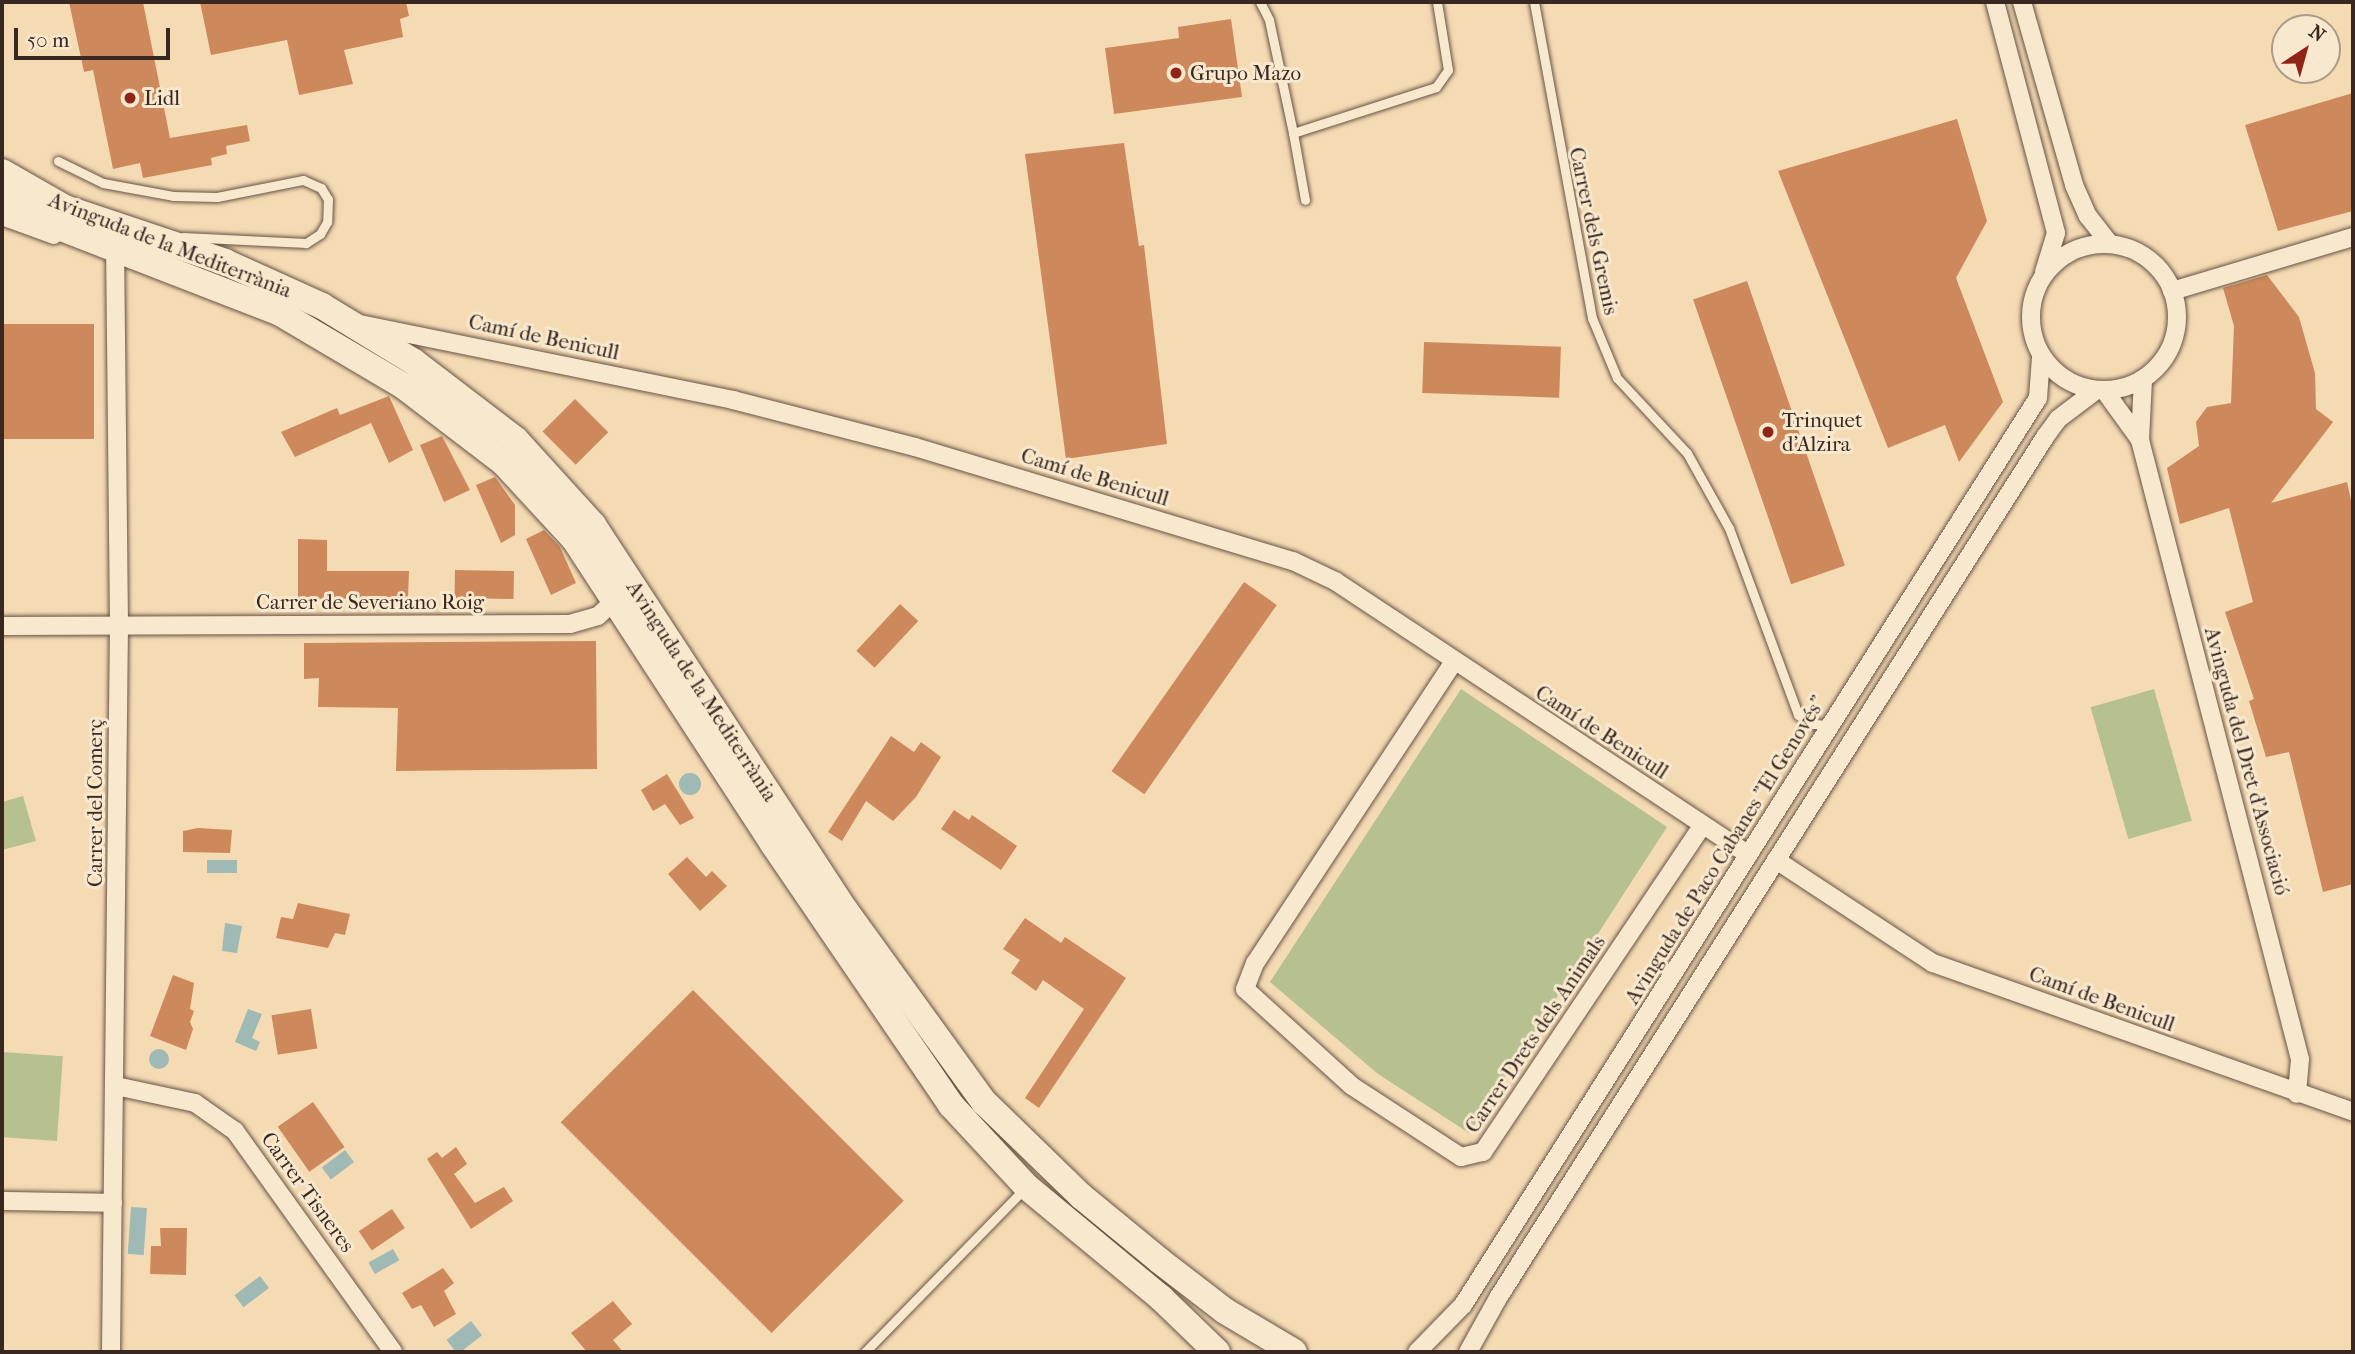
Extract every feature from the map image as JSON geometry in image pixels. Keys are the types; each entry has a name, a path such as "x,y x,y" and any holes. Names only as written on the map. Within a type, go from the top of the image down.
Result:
{"main road":[{"name":"Avinguda de la Mediterrània","path":"2,172 65,208 282,285 353,323 480,410 572,498 852,920 984,1102 1045,1164 1140,1245 1225,1311 1294,1352"},
{"name":"Avinguda de la Mediterrània","path":"2,195 61,228 223,290 325,336 455,422 539,498 575,540 928,1073 1027,1187 1161,1298 1217,1352"}],"street":[{"path":"1995,2 2056,233 2031,304 2031,330 2042,357 2070,383 2099,391"},
{"path":"2022,2 2074,185 2088,216 2109,243"},
{"path":"2,216 169,271"},
{"path":"2172,291 2353,237"},
{"path":"1468,1352 1492,1307 2045,437 2058,419 2099,391 2143,380 2172,346 2178,325 2172,291 2154,263 2133,250 2109,243 2064,254 2044,273"},
{"name":"Carrer del Comerç","path":"111,1352 119,625 115,255"},
{"name":"Camí de Benicull","path":"353,323 422,334 733,400 889,440 1251,547 1335,581 1453,663 1749,855"},
{"name":"Avinguda de Paco Cabanes \"El Genovés\"","path":"1417,1352 1464,1305 2038,398 2042,357"},
{"name":"Avinguda del Dret d'Associació","path":"2143,380 2140,440 2300,1059 2297,1094"},
{"name":"Avinguda del Dret d'Associació","path":"2099,391 2140,440"},
{"name":"Carrer de Severiano Roig","path":"2,626 570,624 598,616 614,601"},
{"name":"Carrer Drets dels Animals","path":"1453,663 1255,963 1245,989 1352,1086 1450,1150 1461,1157 1475,1157 1483,1152 1703,824"},
{"name":"Camí de Benicull","path":"1776,860 1933,963 2353,1112"},
{"name":"Carrer Tisneres","path":"116,1086 195,1103 235,1131 393,1352"},
{"path":"2,1202 113,1203"}],"lane":[{"path":"1260,2 1269,20 1304,200"},
{"path":"1293,133 1436,87 1448,70 1437,2"},
{"name":"Carrer dels Gremis","path":"1534,2 1592,318 1617,379 1687,453 1728,528 1798,715 1812,724 1831,726"},
{"path":"58,161 103,183 173,196 217,197 303,180 321,188 328,199 327,222 320,234 306,243 158,239"},
{"path":"865,1352 1027,1187"}],"green space":[{"path":"1461,689 1667,827 1469,1133 1378,1074 1270,982"},
{"path":"2154,689 2192,821 2128,839 2091,707"},
{"path":"23,796 36,841 2,850 2,802"},
{"path":"2,1052 63,1056 57,1141 2,1137"}],"water":[{"path":"690,773 698,776 701,784 698,792 690,795 682,792 679,784 682,776"},
{"path":"207,860 237,860 237,873 207,873"},
{"path":"225,923 242,926 237,953 222,951"},
{"path":"248,1009 262,1014 252,1038 260,1042 256,1051 235,1042"},
{"path":"155,1049 163,1049 169,1059 163,1069 155,1069 149,1063 149,1055"},
{"path":"345,1150 354,1162 331,1179 322,1167"},
{"path":"131,1207 147,1208 144,1255 128,1254"},
{"path":"393,1249 399,1260 375,1274 369,1263"},
{"path":"260,1276 269,1288 243,1307 234,1295"},
{"path":"471,1321 482,1335 461,1352 456,1352 447,1340"}],"building":[{"name":"Lidl","path":"69,2 143,2 170,138 247,125 250,141 226,146 227,154 211,158 212,165 143,178 140,163 113,169 93,70 84,72"},
{"path":"200,2 406,2 409,16 400,19 403,37 344,50 353,84 299,95 287,40 211,55"},
{"name":"Grupo Mazo","path":"1231,19 1242,97 1114,114 1105,48 1179,38 1178,27"},
{"path":"2353,93 2353,211 2278,231 2245,125"},
{"path":"1957,119 1987,221 1956,278 2003,402 1959,462 1945,425 1888,448 1778,171"},
{"path":"1124,143 1139,246 1144,245 1167,444 1066,459 1025,154"},
{"path":"2267,275 2299,317 2315,373 2316,409 2333,422 2271,503 2347,482 2353,509 2353,884 2323,892 2289,752 2266,757 2249,701 2254,699 2225,612 2253,602 2229,508 2180,524 2167,468 2199,446 2196,422 2207,407 2231,403 2234,326 2223,288"},
{"name":"Trinquet d'Alzira","path":"1747,281 1845,566 1791,584 1693,300"},
{"path":"2,324 94,324 94,439 2,439"},
{"path":"1424,342 1561,347 1559,398 1422,393"},
{"path":"389,396 413,450 389,463 371,423 295,457 281,432 337,408 340,415"},
{"path":"575,399 608,432 576,465 542,432"},
{"path":"442,436 470,490 444,502 420,445"},
{"path":"495,477 515,505 515,535 501,543 476,485"},
{"path":"544,530 560,547 576,583 551,595 526,539"},
{"path":"298,539 327,540 327,571 409,571 408,598 298,599"},
{"path":"455,570 514,571 514,599 455,598"},
{"path":"1244,582 1277,605 1144,794 1112,771"},
{"path":"900,604 918,621 875,668 856,651"},
{"path":"596,641 597,769 396,771 398,708 318,707 319,678 304,679 304,643"},
{"path":"891,736 914,752 921,742 941,757 916,797 893,821 866,801 842,841 828,832"},
{"path":"667,774 694,818 680,825 665,804 653,811 641,790"},
{"path":"954,810 969,820 972,815 1017,846 1001,870 941,829"},
{"path":"198,828 232,830 230,853 183,852 183,831"},
{"path":"687,857 706,877 712,871 727,886 700,911 668,874"},
{"path":"298,903 350,914 345,935 335,933 328,948 276,938 281,917 293,919"},
{"path":"1025,918 1061,943 1065,937 1126,978 1039,1108 1025,1098 1084,1009 1043,980 1036,991 1011,973 1020,960 1003,949"},
{"path":"173,975 194,983 190,1009 194,1011 190,1022 193,1029 186,1050 150,1036"},
{"path":"693,990 904,1201 771,1333 561,1122"},
{"path":"311,1009 317,1049 278,1055 271,1015"},
{"path":"313,1102 345,1147 309,1172 278,1127"},
{"path":"456,1147 467,1164 454,1174 475,1203 504,1187 513,1201 471,1229 427,1159 437,1152 442,1158"},
{"path":"392,1209 405,1228 372,1250 359,1231"},
{"path":"160,1228 187,1228 186,1275 150,1274 151,1246 161,1246"},
{"path":"443,1268 454,1283 444,1291 456,1314 434,1327 421,1305 412,1309 402,1293"},
{"path":"613,1301 632,1324 613,1340 623,1352 587,1352 571,1333"}],"place":[{"name":"Grupo Mazo","path":"1176,73"},
{"name":"Lidl","path":"130,98"},
{"name":"Trinquet d'Alzira","path":"1768,432"}]}
